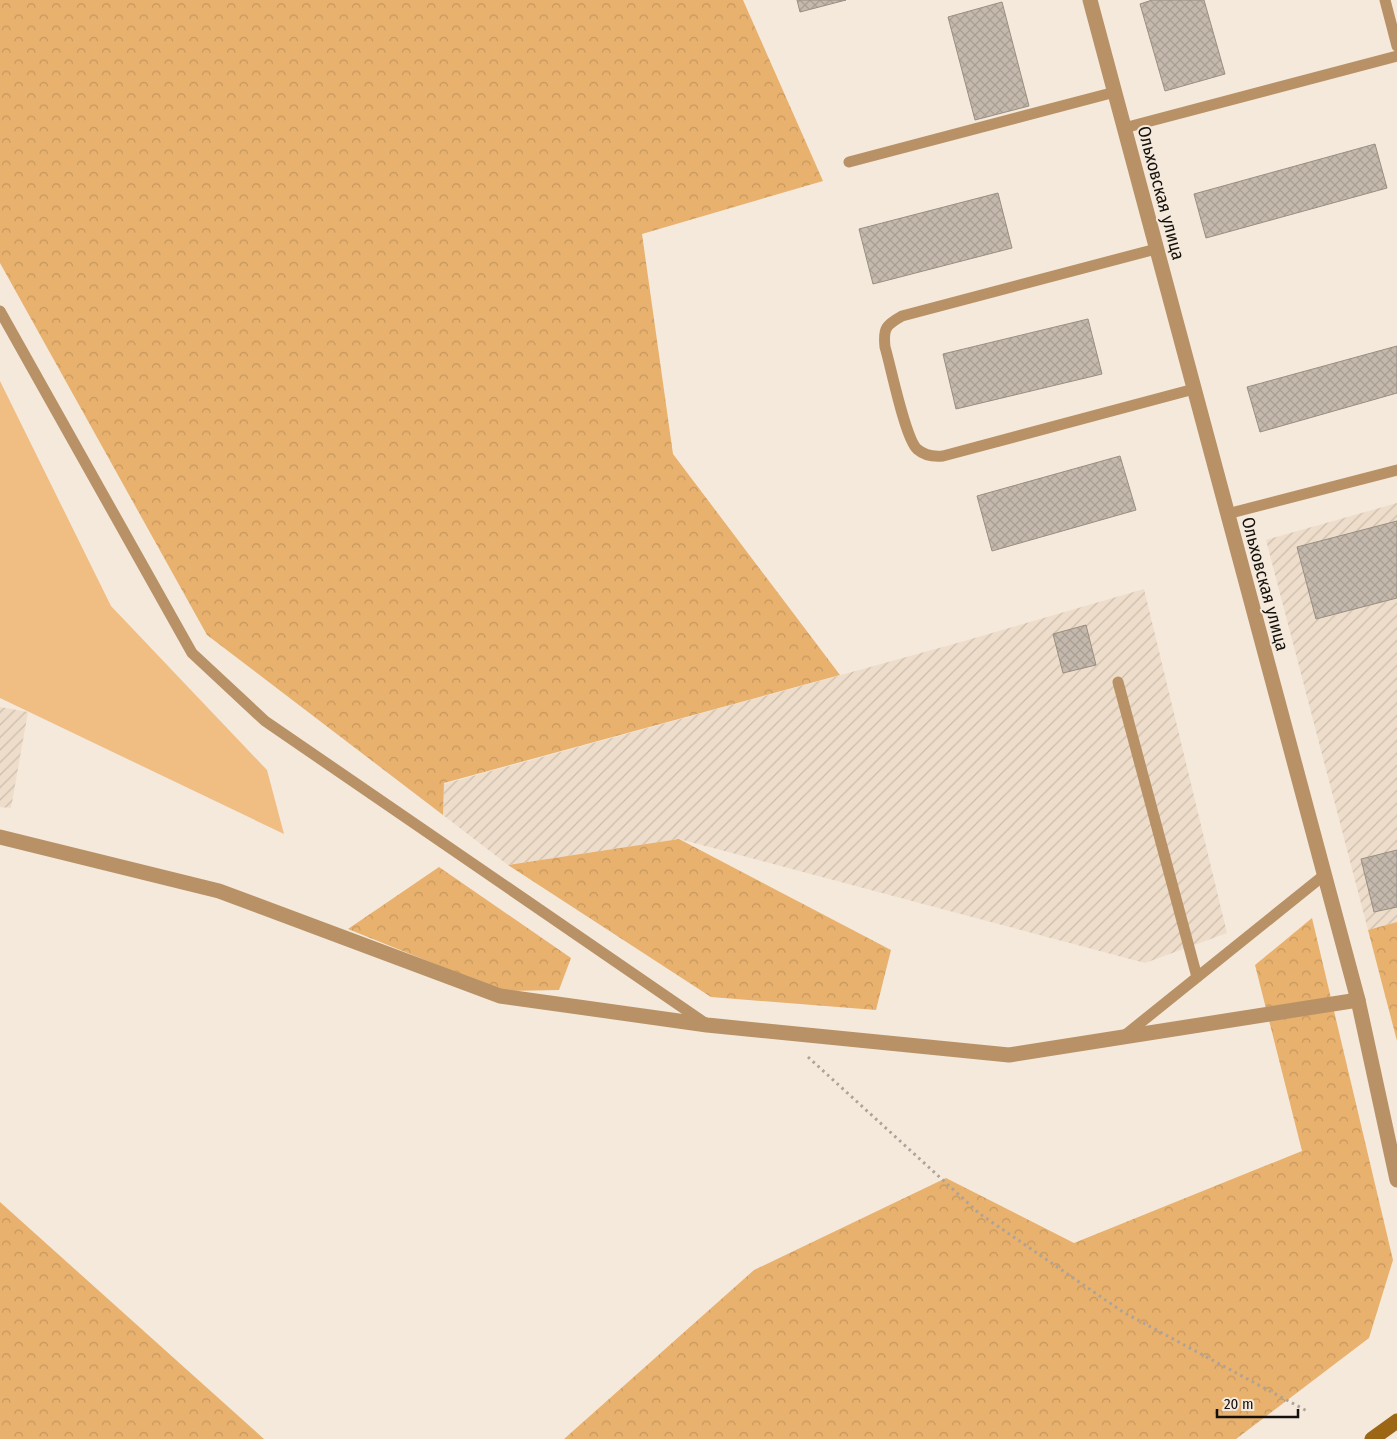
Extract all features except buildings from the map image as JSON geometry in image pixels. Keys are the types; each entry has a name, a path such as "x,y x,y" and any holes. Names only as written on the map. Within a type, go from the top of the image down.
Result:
{"main road":[{"path":"1372,1439 1397,1420"}],"street":[{"name":"Ольховская улица","path":"1090,0 1323,876 1358,1000 1397,1180"},
{"path":"0,837 219,891 500,996 707,1025 1009,1055 1358,1000"}],"lane":[{"path":"1385,0 1397,46"},
{"path":"1124,128 1397,56"},
{"path":"849,162 1115,92"},
{"path":"1156,248 902,316 890,323 884,334 885,347 909,435 917,448 931,457 943,456 1194,389"},
{"path":"0,311 192,652 265,721 707,1025"},
{"path":"1227,514 1397,470"},
{"path":"1118,682 1197,977"},
{"path":"1122,1037 1323,876"}],"path":[{"path":"781,1032 980,1214 1122,1312 1307,1411"}],"shaded area":[{"path":"0,381 111,606 267,770 284,834 0,698"},
{"path":"1397,503 1397,922 1368,930 1266,540"},
{"path":"1144,589 1227,933 1145,963 679,839 508,865 443,815 444,784 961,642"},
{"path":"0,707 28,712 11,808 0,807"}],"green space":[{"path":"0,0 743,0 823,181 642,234 673,454 840,675 444,783 443,815 207,635 0,263"},
{"path":"679,839 891,950 876,1010 711,997 508,865"},
{"path":"439,867 571,958 559,990 502,991 348,929"},
{"path":"1312,918 1393,1260 1369,1338 1236,1439 564,1439 754,1270 946,1178 1074,1243 1302,1151 1255,965"},
{"path":"1397,922 1397,1041 1368,930"},
{"path":"0,1202 264,1439 0,1439"}]}
